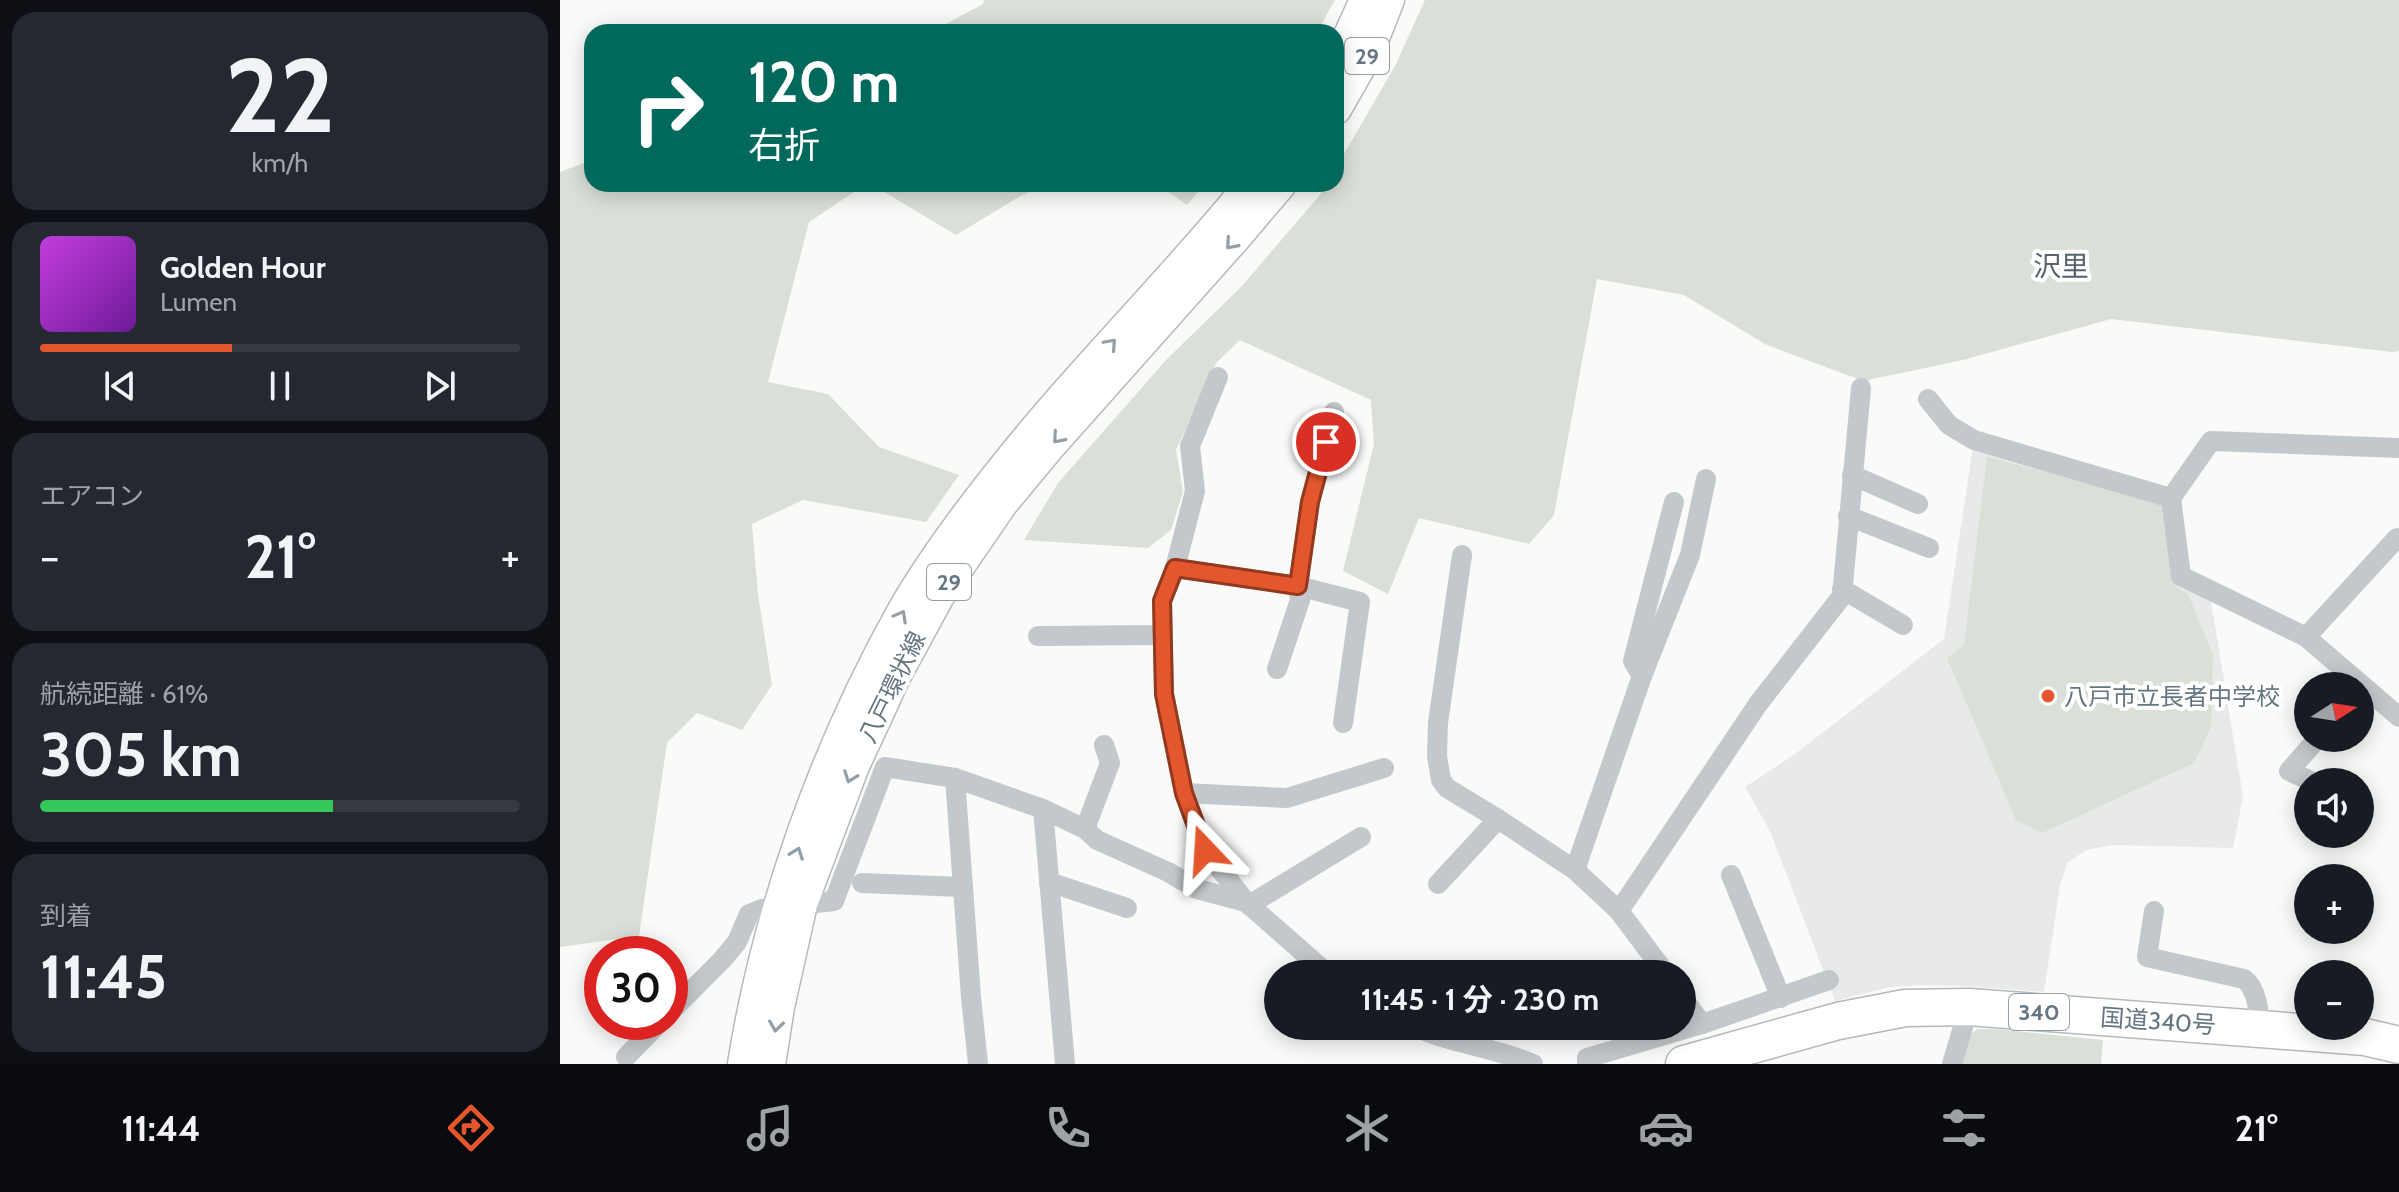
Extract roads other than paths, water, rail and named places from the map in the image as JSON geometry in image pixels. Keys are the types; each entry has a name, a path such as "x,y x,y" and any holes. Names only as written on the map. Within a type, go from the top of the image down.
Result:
{"highway":[{"name":"国道340号","path":"1684,1064 1838,1021 1905,1008 1969,1007 2365,1037 2399,1045"}],"main road":[{"name":"29","path":"1344,46 1365,0"},
{"name":"29","path":"1344,95 1368,53 1389,0"},
{"name":"八戸環状線","path":"743,1064 750,1021 790,906 830,759 864,684 905,608 956,531 1005,466 1244,192"},
{"name":"八戸環状線","path":"770,1064 790,906 896,675 939,596 1002,504 1274,192"}],"street":[{"path":"1218,377 1190,446 1195,491 1175,568 1162,601 1164,694 1184,793 1205,850 1248,903 1312,960"},
{"path":"1619,911 1758,704 1842,596 1861,388"},
{"path":"1928,399 1949,425 1974,440 2171,498"},
{"path":"1277,669 1300,600 1298,586 1310,502 1334,412"},
{"path":"2344,672 2306,637 2181,576 2171,498 2211,441 2399,448"},
{"path":"1852,475 1918,504"},
{"path":"1575,870 1642,676 1690,555 1706,479"},
{"path":"1642,676 1633,661 1674,502"},
{"path":"1848,516 1929,548"},
{"path":"2306,637 2397,538"},
{"path":"1462,555 1438,723 1437,756 1441,780 1447,788 1575,870 1619,911 1656,960"},
{"path":"1175,568 1298,586 1360,602 1343,723"},
{"path":"1842,589 1903,625"},
{"path":"1038,636 1162,635"},
{"path":"2374,697 2399,717"},
{"path":"1085,829 1110,763 1104,745"},
{"path":"2294,773 2289,771 2306,752"},
{"path":"688,994 737,942 749,914 834,901 885,767 955,778 1043,809 1085,829 1097,840 1168,872 1197,889 1248,903 1361,837"},
{"path":"1184,793 1287,798 1384,768"},
{"path":"955,778 978,1064"},
{"path":"1043,809 1065,1064"},
{"path":"1438,884 1498,819"},
{"path":"1731,875 1781,998"},
{"path":"1049,882 1127,908"},
{"path":"862,883 962,887"},
{"path":"2154,911 2147,957 2251,983 2260,1017 2259,1029"},
{"path":"1587,1064 1587,1058 1702,1024 1829,980"},
{"path":"1952,1064 1969,1007"},
{"path":"1696,1016 1702,1024"},
{"path":"626,1057 643,1040"},
{"path":"1451,1040 1507,1053 1533,1064"}],"place":[{"name":"八戸市立長者中学校","path":"2048,696"}],"district":[{"name":"沢里","path":"2061,266"}]}
